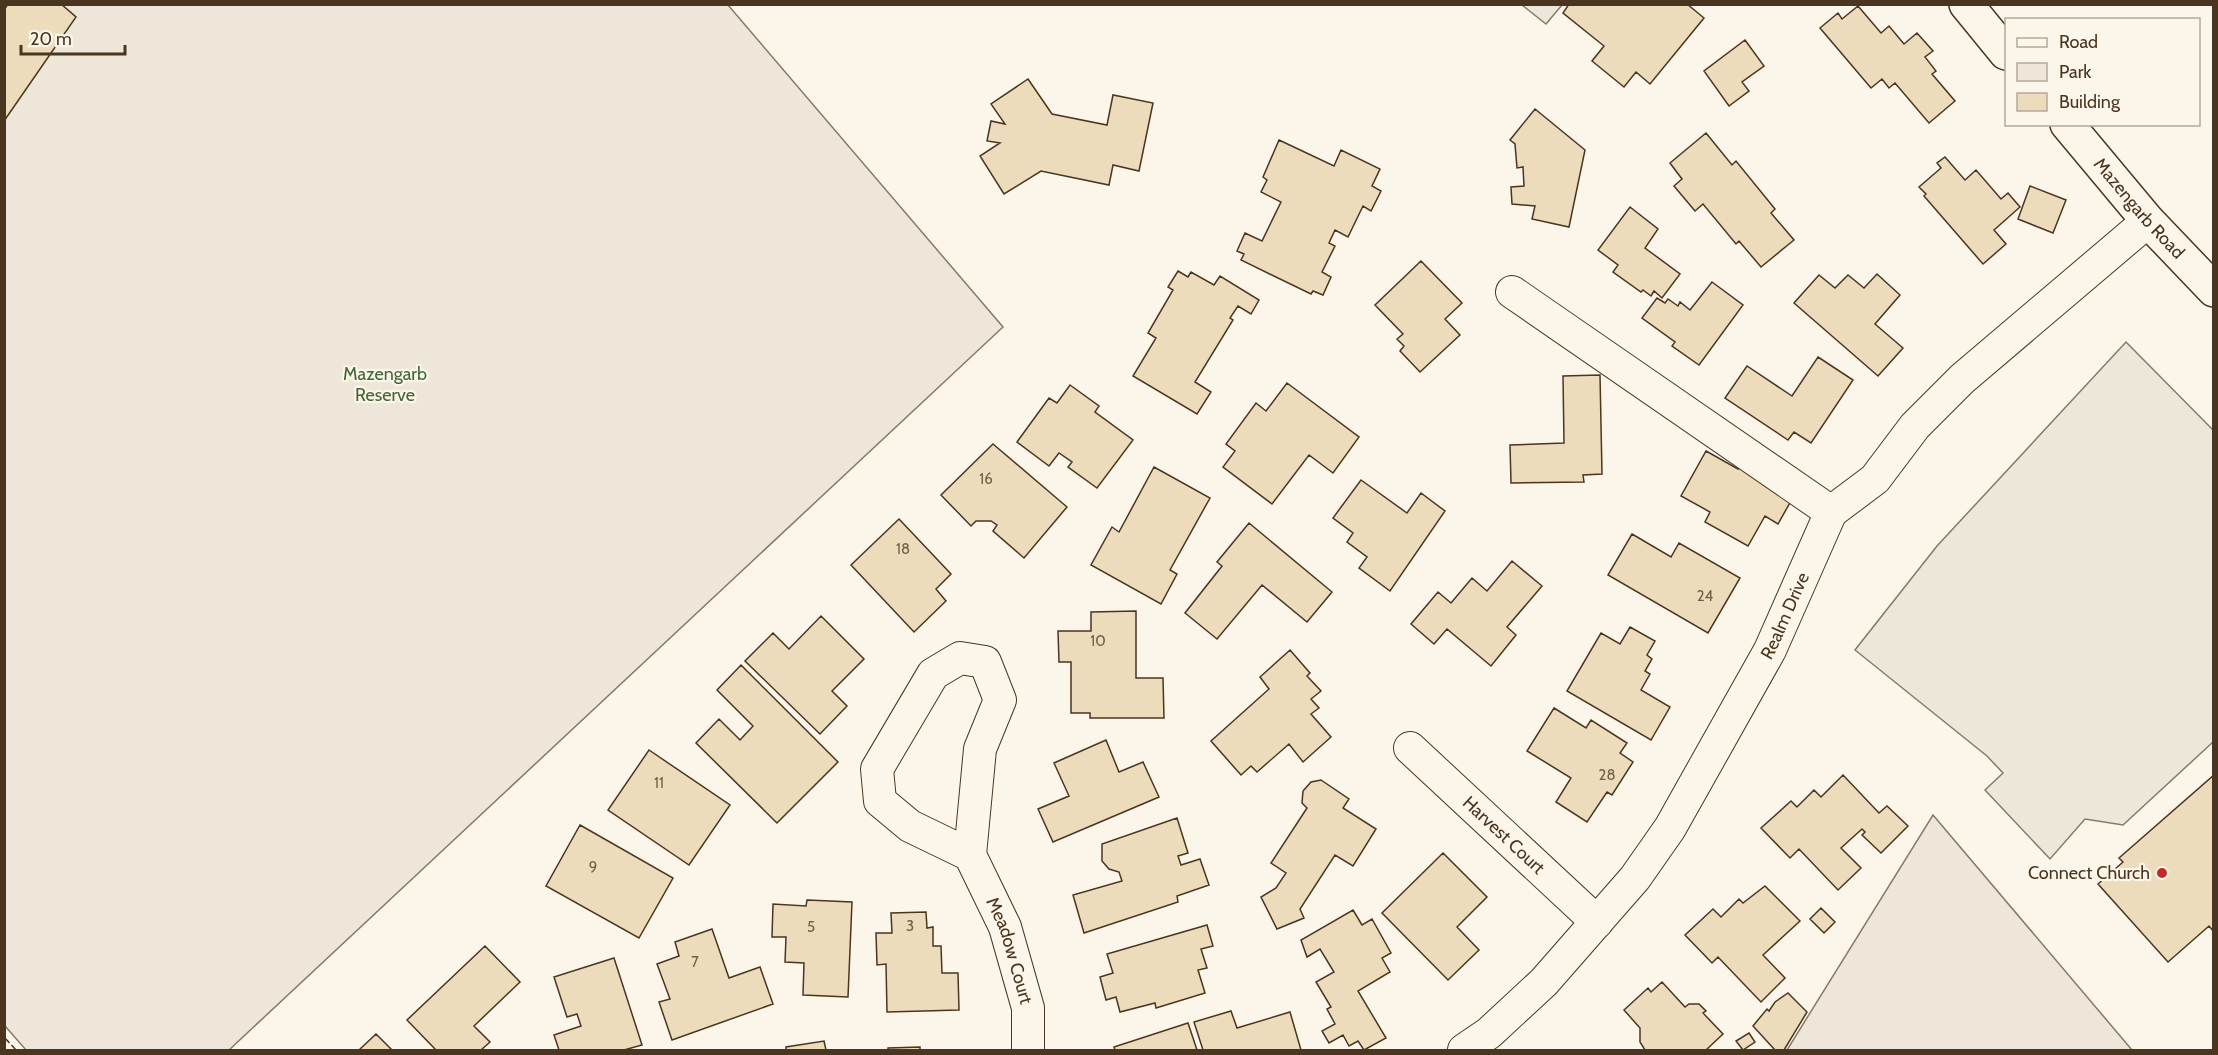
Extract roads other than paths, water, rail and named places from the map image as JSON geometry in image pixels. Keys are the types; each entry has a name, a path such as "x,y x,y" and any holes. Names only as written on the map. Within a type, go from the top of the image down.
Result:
{"main road":[{"path":"1966,4 2005,51"},
{"name":"Mazengarb Road","path":"2069,126 2148,220 2214,290"}],"street":[{"name":"Realm Drive","path":"1464,1050 1497,1042 1544,982 1635,878 1681,808 1770,650 1831,512 1875,479 1915,426 1962,379 2148,220"},
{"path":"1512,292 1831,512"},
{"path":"960,658 985,662 1000,700 980,749 970,855 910,826 880,801 877,769 933,674 960,658"},
{"name":"Harvest Court","path":"1410,748 1597,922"},
{"name":"Meadow Court","path":"970,855 1005,927 1028,1008 1028,1050"}],"place":[{"name":"Connect Church","path":"2162,873"}],"park label":[{"name":"Mazengarb Reserve","path":"385,384"}]}
